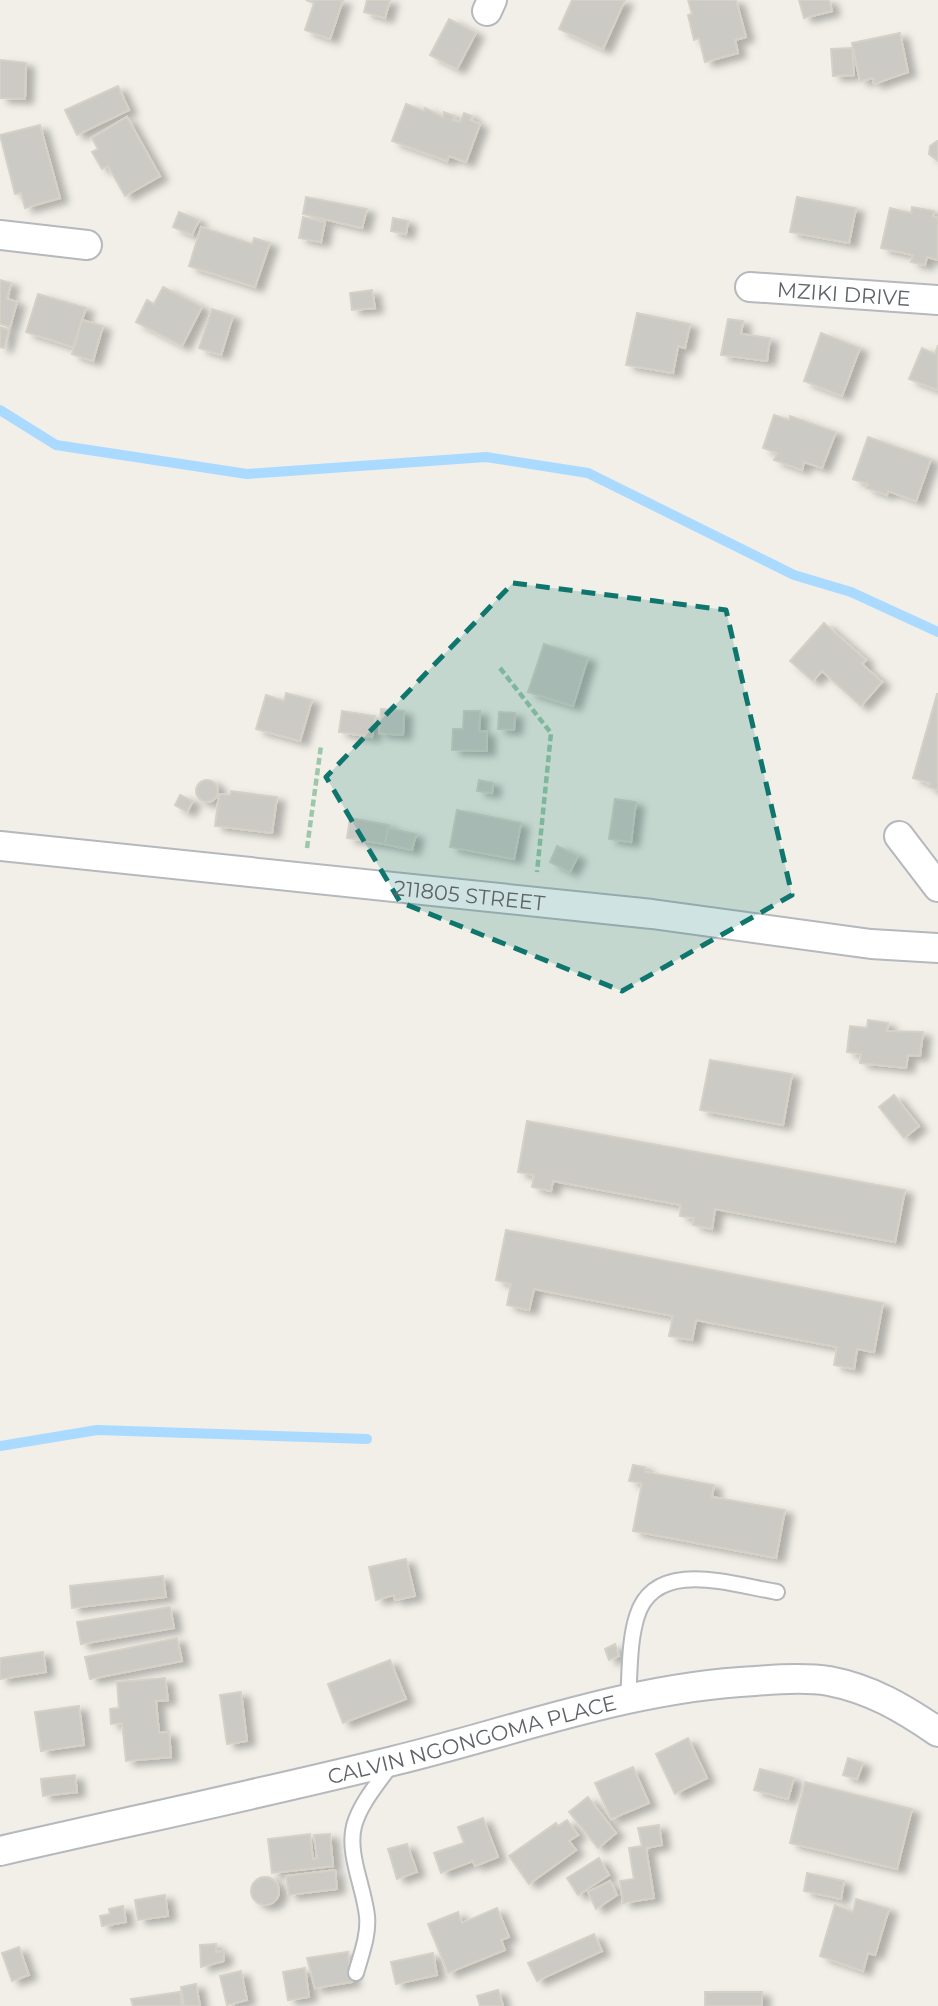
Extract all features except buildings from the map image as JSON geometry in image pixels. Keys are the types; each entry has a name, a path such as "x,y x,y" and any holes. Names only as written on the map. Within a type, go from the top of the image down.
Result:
{"street":[{"path":"0,235 87,245"},
{"name":"MZIKI DRIVE","path":"750,287 938,300"},
{"path":"899,836 938,887"},
{"name":"211805 STREET","path":"0,846 534,901 871,943 938,948"},
{"name":"CALVIN NGONGOMA PLACE","path":"0,1851 394,1761 628,1698 709,1683 827,1681 870,1692 901,1707 938,1732"}],"lane":[{"path":"628,1698 636,1617 652,1590 679,1579 777,1592"},
{"path":"356,1973 365,1942 367,1917 353,1849 353,1829 358,1814 394,1761"}],"path":[{"path":"500,668 551,733 534,901"},
{"path":"303,877 321,746"}],"highlighted area":[{"path":"513,583 726,610 792,895 622,991 400,902 326,777"}],"waterway":[{"path":"0,410 56,445 247,474 486,457 588,473 794,575 851,592 938,632"},
{"path":"0,1446 97,1430 367,1439"}]}
